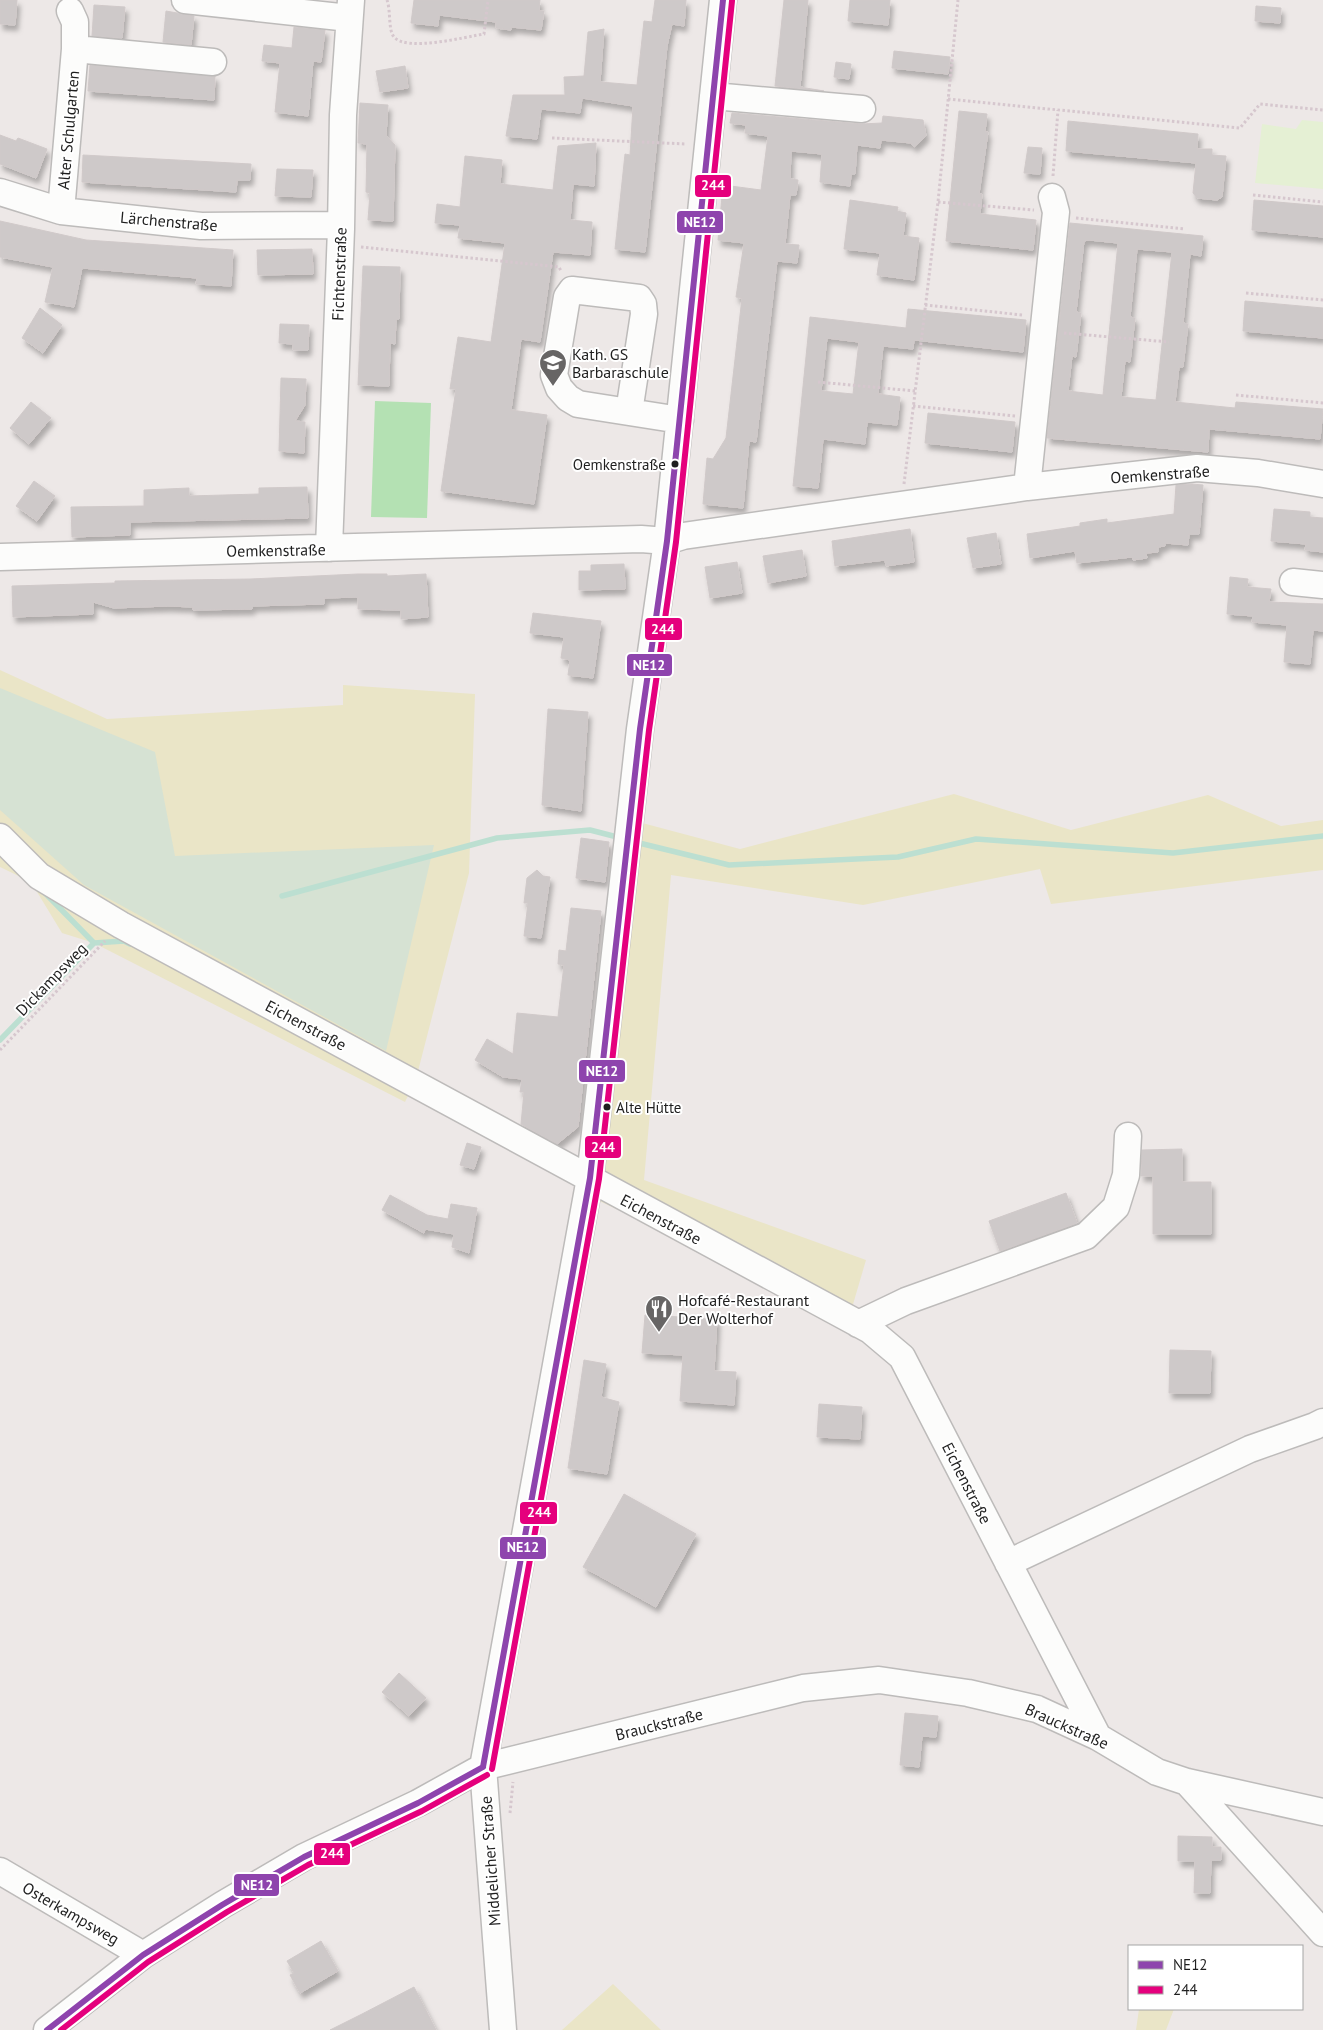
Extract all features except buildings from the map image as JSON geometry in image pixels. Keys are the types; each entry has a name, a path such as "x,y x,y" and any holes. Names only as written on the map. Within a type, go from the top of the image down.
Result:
{"street":[{"path":"185,0 350,9"},
{"name":"Middelicher Straße","path":"503,2030 483,1767 590,1178 640,729 667,541 723,0"},
{"name":"Fichtenstraße","path":"329,548 341,235 343,114 350,9"},
{"name":"Alter Schulgarten","path":"61,211 75,49 75,22 70,11"},
{"name":"Alter Schulgarten","path":"75,49 213,62"},
{"path":"713,96 862,109"},
{"name":"Lärchenstraße","path":"0,192 61,211 201,226 341,235"},
{"path":"1027,487 1054,208"},
{"path":"630,412 644,314 643,304 639,298 572,290 567,297 554,375 559,388 568,398 578,404 680,420"},
{"name":"Oemkenstraße","path":"0,557 641,539 667,541 683,536 1027,487 1197,468 1258,473 1323,484"},
{"path":"1293,582 1323,585"},
{"name":"Eichenstraße","path":"0,836 38,876 121,925 590,1178 603,1188 870,1330 902,1357 1098,1737"},
{"path":"858,1324 906,1301 1086,1236 1116,1207 1126,1175 1128,1136"},
{"path":"1008,1563 1241,1453 1323,1422"},
{"name":"Brauckstraße","path":"47,2030 143,1954 304,1857 418,1803 483,1767 803,1688 879,1680 968,1692 1036,1709 1098,1737 1157,1772 1187,1782 1323,1812"},
{"path":"1187,1782 1323,1933"},
{"name":"Osterkampsweg","path":"0,1870 143,1954"}],"path":[{"path":"387,0 391,12 390,28 393,36 408,45 484,34 488,0"},
{"path":"901,505 938,202 958,0"},
{"path":"948,99 1240,128 1260,104 1323,110"},
{"path":"1054,208 1058,110"},
{"path":"552,138 708,145"},
{"path":"1253,195 1323,202"},
{"path":"938,202 1054,208 1185,228"},
{"path":"341,235 492,259 559,267 572,290"},
{"path":"1246,293 1323,300"},
{"path":"924,305 1169,342"},
{"path":"818,382 915,391"},
{"path":"1236,395 1323,403"},
{"path":"913,406 1035,418"},
{"name":"Dickampsweg","path":"0,1050 121,925"}],"shaded area":[{"path":"0,670 107,719 343,705 343,685 475,694 469,873 416,1079 405,1102 94,943 62,933 31,882 0,867"},
{"path":"954,794 1071,830 1208,795 1281,826 1323,820 1323,870 1051,904 1040,869 863,905 671,875 644,1180 866,1260 849,1318 595,1199 631,820 740,849"},
{"path":"613,1984 661,2030 562,2030"},
{"path":"1139,2010 1174,2010 1166,2030 1136,2030"}],"green space":[{"path":"1302,120 1323,122 1323,189 1255,183 1262,124 1296,129"},
{"path":"375,401 431,403 427,518 371,517"},
{"path":"0,688 155,752 175,856 434,845 386,1051 84,885 0,810"}],"waterway":[{"path":"282,896 497,838 590,830 621,838"},
{"path":"635,842 729,865 898,857 976,839 1173,853 1323,836"},
{"path":"44,892 94,943 124,941 130,944"},
{"path":"0,1040 94,943"}],"transit line":[{"name":"NE12","path":"483,1767 590,1178 640,729 667,541 723,0"},
{"name":"244","path":"492,1769 599,1179 649,730 676,542 732,1"},
{"name":"NE12","path":"47,2030 143,1955 222,1905 304,1857 418,1803 483,1767"},
{"name":"244","path":"61,2030 148,1962 227,1912 308,1865 422,1811 487,1775"}],"place":[{"name":"Kath. GS Barbaraschule","path":"553,387"},
{"name":"Oemkenstraße","path":"675,464"},
{"name":"Alte Hütte","path":"607,1107"},
{"name":"Hofcafé-Restaurant Der Wolterhof","path":"659,1333"}]}
